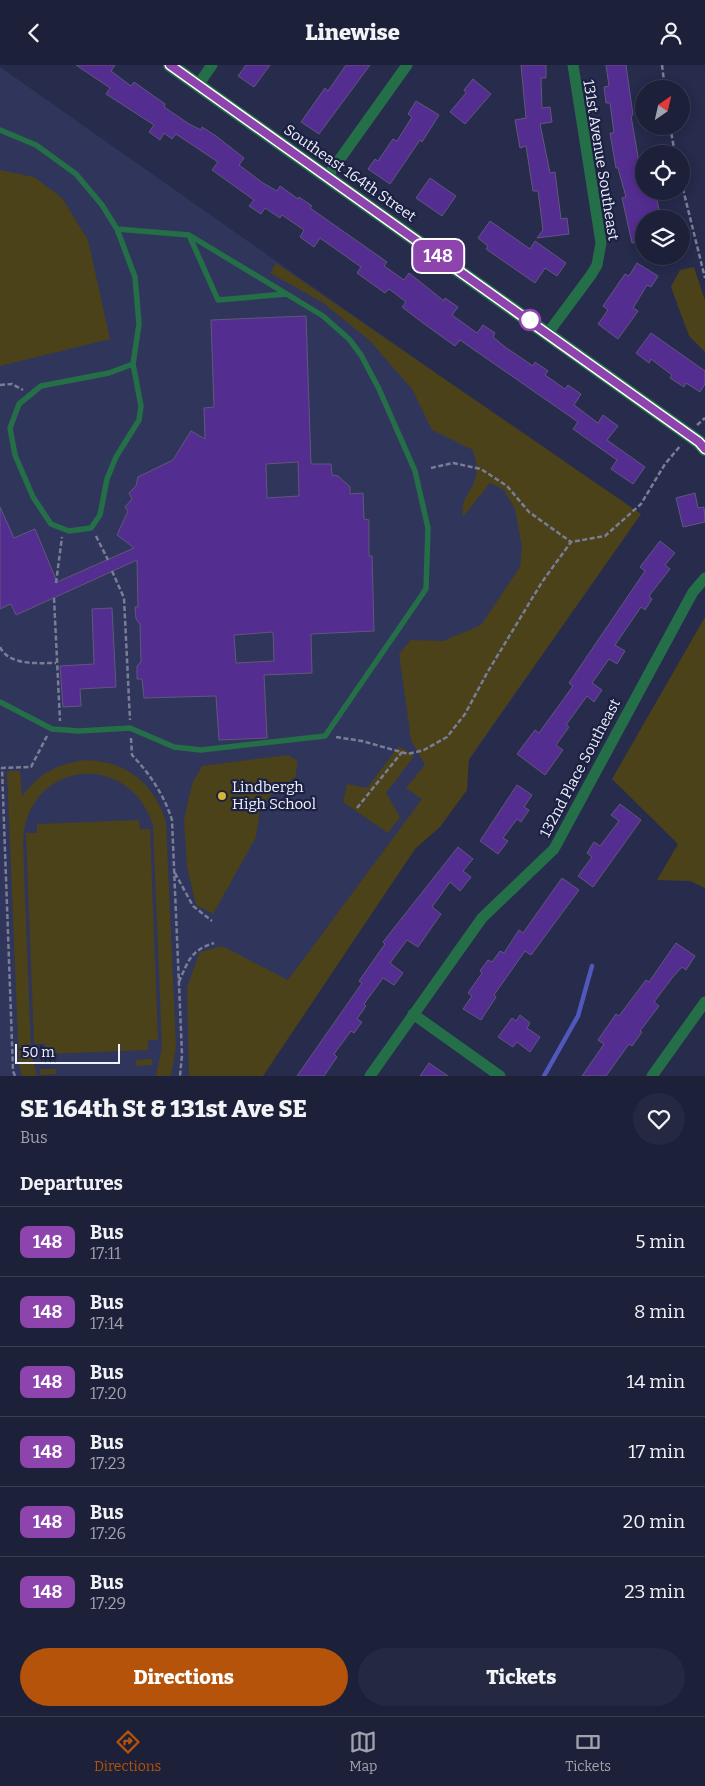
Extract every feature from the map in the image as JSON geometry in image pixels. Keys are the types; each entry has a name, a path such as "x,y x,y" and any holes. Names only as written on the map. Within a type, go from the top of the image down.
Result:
{"street":[{"name":"Southeast 164th Street","path":"170,65 548,333 689,435 705,449"},
{"path":"198,85 212,65"},
{"path":"327,177 407,65"},
{"name":"131st Avenue Southeast","path":"548,333 597,265 601,243 573,65"},
{"name":"132nd Place Southeast","path":"370,1076 482,918 554,849 692,591 705,577"},
{"path":"652,1076 705,1002"},
{"path":"413,1015 500,1076"}],"lane":[{"path":"0,130 36,145 76,174 102,205 117,229 135,277 139,324 133,364 142,406 139,420 116,457 107,479 100,515 91,527 69,531 51,524 33,497 15,455 10,428 19,404 41,386 110,373 133,364"},
{"path":"0,702 52,729 79,731 130,728 174,747 201,750 325,736 426,589 428,528 415,471 380,389 361,355 349,339 323,317 189,235 117,229"},
{"path":"189,235 218,300 286,294"}],"path":[{"path":"662,65 664,80"},
{"path":"686,200 705,278"},
{"path":"0,385 12,384 20,387 30,396"},
{"path":"431,467 453,463 481,469 507,486 529,512 571,542 605,537 641,504 665,464 705,418"},
{"path":"91,527 108,560"},
{"path":"56,583 63,528"},
{"path":"325,736 362,741 408,754 424,750 447,737 465,714 487,673 542,582 571,542"},
{"path":"112,571 124,598 132,755 144,768 166,801 172,819 182,1055 180,1076"},
{"path":"54,598 60,729"},
{"path":"0,647 2,652 14,660 33,663 56,663"},
{"path":"15,1076 13,1071 2,768 30,767 52,729"},
{"path":"357,808 402,752"},
{"path":"174,872 193,906 212,921"},
{"path":"179,984 193,953 203,946 214,943"}],"shaded area":[{"name":"Lindbergh High School","path":"0,67 639,516 249,1076 0,1076"},
{"path":"0,170 34,177 62,198 88,240 110,339 0,366"},
{"path":"276,263 641,514 469,759 467,790 440,827 415,849 263,1076 189,1076 187,987 200,952 222,946 288,980 422,799 406,788 425,765 411,740 399,654 411,640 443,641 481,625 520,567 522,548 515,509 503,489 490,483 463,517 464,501 476,476 473,450 432,430 412,389 369,340 322,302 270,273"},
{"path":"694,267 705,300 705,352 689,336 671,287 680,270"},
{"path":"705,617 705,888 690,881 657,880 678,844 612,779"},
{"path":"399,746 414,756 386,793 400,817 388,833 343,802 347,784 367,788"},
{"path":"288,755 298,761 295,778 272,793 260,809 256,837 213,914 196,905 187,867 184,820 192,784 202,766"},
{"path":"86,760 114,765 136,777 154,796 166,822 176,1047 171,1076 156,1076 162,1047 153,825 141,801 123,784 102,775 80,774 60,780 42,794 29,814 23,841 31,1052 37,1076 22,1076 19,1064 7,771 20,771 22,796 28,788 49,771 66,764"},
{"path":"139,820 140,829 150,829 158,1040 148,1040 148,1050 46,1054 45,1044 34,1044 26,833 37,833 37,824"},
{"path":"152,1059 152,1065 136,1066 136,1060"},
{"path":"40,1069 56,1069 56,1074 40,1075"}],"building":[{"path":"76,65 115,65 111,71 131,86 134,82 165,104 164,107 189,124 201,130 202,127 244,158 239,165 263,183 277,191 280,186 298,199 299,197 312,206 310,208 387,262 384,266 404,280 409,273 444,301 445,298 458,307 452,315 477,333 483,325 495,333 493,337 505,347 533,366 535,362 548,371 545,375 565,389 568,385 581,394 574,405 598,423 603,415 618,426 607,440 645,467 633,484 611,469 617,460 573,429 578,422 460,340 455,346 402,307 406,302 389,289 385,293 357,273 361,267 320,238 314,247 300,237 304,230 282,215 280,218 265,208 261,214 249,206 254,200 212,170 218,162 176,134 172,139 164,133 160,140 149,132 154,125 106,94 110,88"},
{"path":"246,65 270,65 254,87 238,76"},
{"path":"346,65 370,65 319,134 301,122 325,88 328,91"},
{"path":"521,65 546,65 546,78 541,78 542,108 550,107 552,122 540,124 550,173 555,172 561,219 567,218 569,234 537,238 543,230 538,191 533,191 526,146 520,148 515,120 526,118"},
{"path":"606,65 626,65 636,145 635,200 657,200 659,210 635,210 635,242 632,243 622,198 626,197 618,168 616,168 610,133 614,133 610,103 606,103 604,87 609,86"},
{"path":"473,79 491,94 465,124 450,112 466,93 464,90"},
{"path":"416,101 439,115 422,142 420,140 390,184 368,169 375,159 378,161 393,139 397,141 412,117 408,114"},
{"path":"430,178 456,196 442,216 416,198"},
{"path":"490,221 530,249 535,241 566,263 557,276 545,268 535,283 486,249 488,246 478,238"},
{"path":"636,265 640,265 658,276 651,287 647,285 633,308 638,311 618,339 598,324 608,310 603,306 625,274 629,276"},
{"path":"306,316 311,464 331,464 332,475 338,476 350,487 350,494 363,493 364,519 369,520 369,556 372,556 374,631 311,634 312,673 264,675 267,738 219,740 216,696 144,698 142,679 137,679 137,666 141,662 140,624 136,619 135,607 138,607 137,560 16,615 11,604 0,609 0,507 14,538 35,529 57,582 134,548 117,535 128,511 125,507 132,499 129,493 136,486 138,477 173,460 191,431 205,439 204,408 214,407 211,320","holes":["298,462 299,496 267,498 266,464","273,632 274,661 236,663 234,635"]},
{"path":"651,333 705,371 705,384 700,392 686,383 684,387 670,378 672,375 651,359 649,363 636,353"},
{"path":"695,493 698,508 704,507 705,522 683,527 676,498"},
{"path":"660,541 675,553 665,565 670,569 649,596 652,599 645,610 641,607 615,645 625,651 617,664 609,659 592,683 602,690 594,702 587,696 566,725 569,727 556,745 563,750 545,775 517,754 535,730 539,733 573,686 569,683 645,571 640,567"},
{"path":"112,608 116,687 80,689 81,706 63,707 60,666 94,664 92,609"},
{"path":"517,785 532,795 524,807 529,810 521,822 517,819 503,838 508,841 498,854 480,841"},
{"path":"620,804 641,820 593,887 578,876 592,857 587,853 594,842 600,846 619,821 611,815"},
{"path":"458,847 473,859 463,871 471,877 460,891 450,882 432,907 441,914 418,947 407,940 390,963 403,973 394,985 383,978 364,1004 366,1006 357,1019 362,1022 354,1033 351,1031 334,1054 337,1057 324,1076 297,1076 362,983 359,981 385,944 383,942"},
{"path":"562,878 579,890 531,955 525,951 494,995 496,997 481,1020 463,1009 472,996 468,993 482,973 480,971 488,960 492,962 500,951 504,953 519,930 523,933"},
{"path":"676,943 695,956 686,970 682,967 672,978 654,1002 659,1006 640,1031 642,1032 632,1046 629,1044 606,1076 582,1076 604,1044 598,1040 616,1014 619,1016 646,980 649,982"},
{"path":"520,1015 530,1023 527,1028 540,1037 530,1052 517,1042 513,1047 498,1037 512,1018 516,1021"},
{"path":"429,1063 448,1076 420,1076"}],"waterway":[{"path":"544,1076 578,1016 592,966"}],"bus line":[{"name":"148","path":"170,65 548,333 699,442 705,449"}],"place":[{"name":"Lindbergh High School","path":"222,796"}]}
